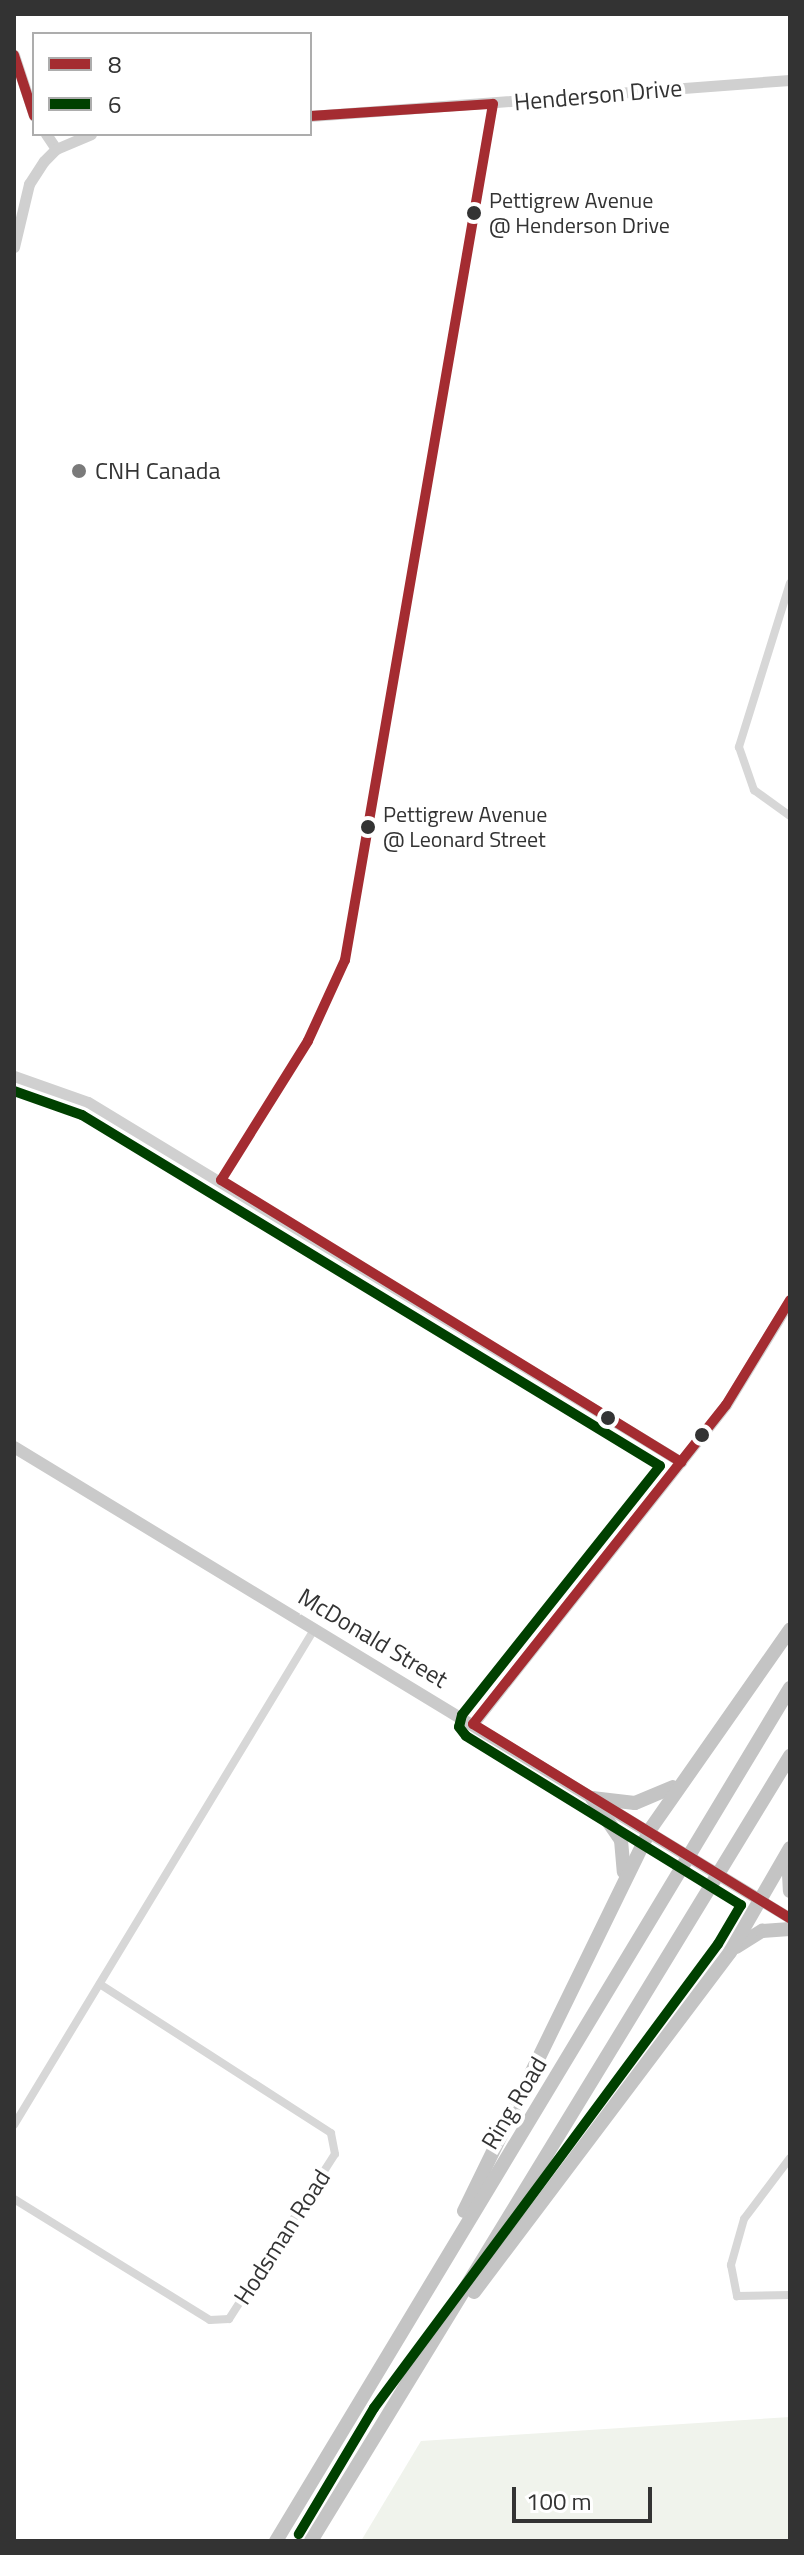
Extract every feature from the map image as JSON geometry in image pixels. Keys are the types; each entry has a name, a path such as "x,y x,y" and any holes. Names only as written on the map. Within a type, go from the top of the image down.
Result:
{"highway":[{"path":"419,2300 649,1831 680,1782 790,1630"},
{"name":"Ring Road","path":"276,2541 790,1688"},
{"path":"311,2541 790,1756"},
{"path":"592,1798 621,1804 649,1800 680,1782"},
{"path":"592,1798 621,1840 623,1881"},
{"path":"385,2416 730,1952 789,1849"},
{"path":"789,1849 790,1891"},
{"path":"730,1952 762,1931 790,1929"}],"main road":[{"name":"McDonald Street","path":"14,1447 760,1900"}],"street":[{"path":"14,55 32,110"},
{"name":"Henderson Drive","path":"312,116 790,80"},
{"path":"221,1180 308,1041 340,980 348,951 493,104"},
{"path":"47,136 56,149"},
{"path":"14,247 29,184 56,149 86,136"},
{"path":"790,583 739,747 754,790 790,816"},
{"path":"14,1076 88,1102 681,1462"},
{"path":"473,1724 726,1405 790,1300"},
{"path":"14,2125 315,1628"},
{"name":"McDonald Street","path":"760,1900 790,1918"},
{"name":"Hodsman Road","path":"14,2199 210,2320 229,2319 335,2154 331,2133 100,1984"},
{"path":"790,2158 744,2219 731,2265 737,2296 790,2295"}],"shaded area":[{"path":"790,2417 790,2541 361,2541 421,2441"}],"transit line":[{"name":"8","path":"14,55 32,110"},
{"name":"8","path":"312,116 493,104 345,960 308,1041 221,1180 681,1462"},
{"name":"6","path":"14,1091 82,1115 660,1466 462,1715 459,1727 466,1736 741,1905 718,1944 374,2408 299,2534"},
{"name":"8","path":"473,1724 726,1405 790,1300"},
{"name":"8","path":"473,1724 790,1918"}],"place":[{"name":"Pettigrew Avenue @ Henderson Drive","path":"474,213"},
{"name":"CNH Canada","path":"79,471"},
{"name":"Pettigrew Avenue @ Leonard Street","path":"368,827"}]}
